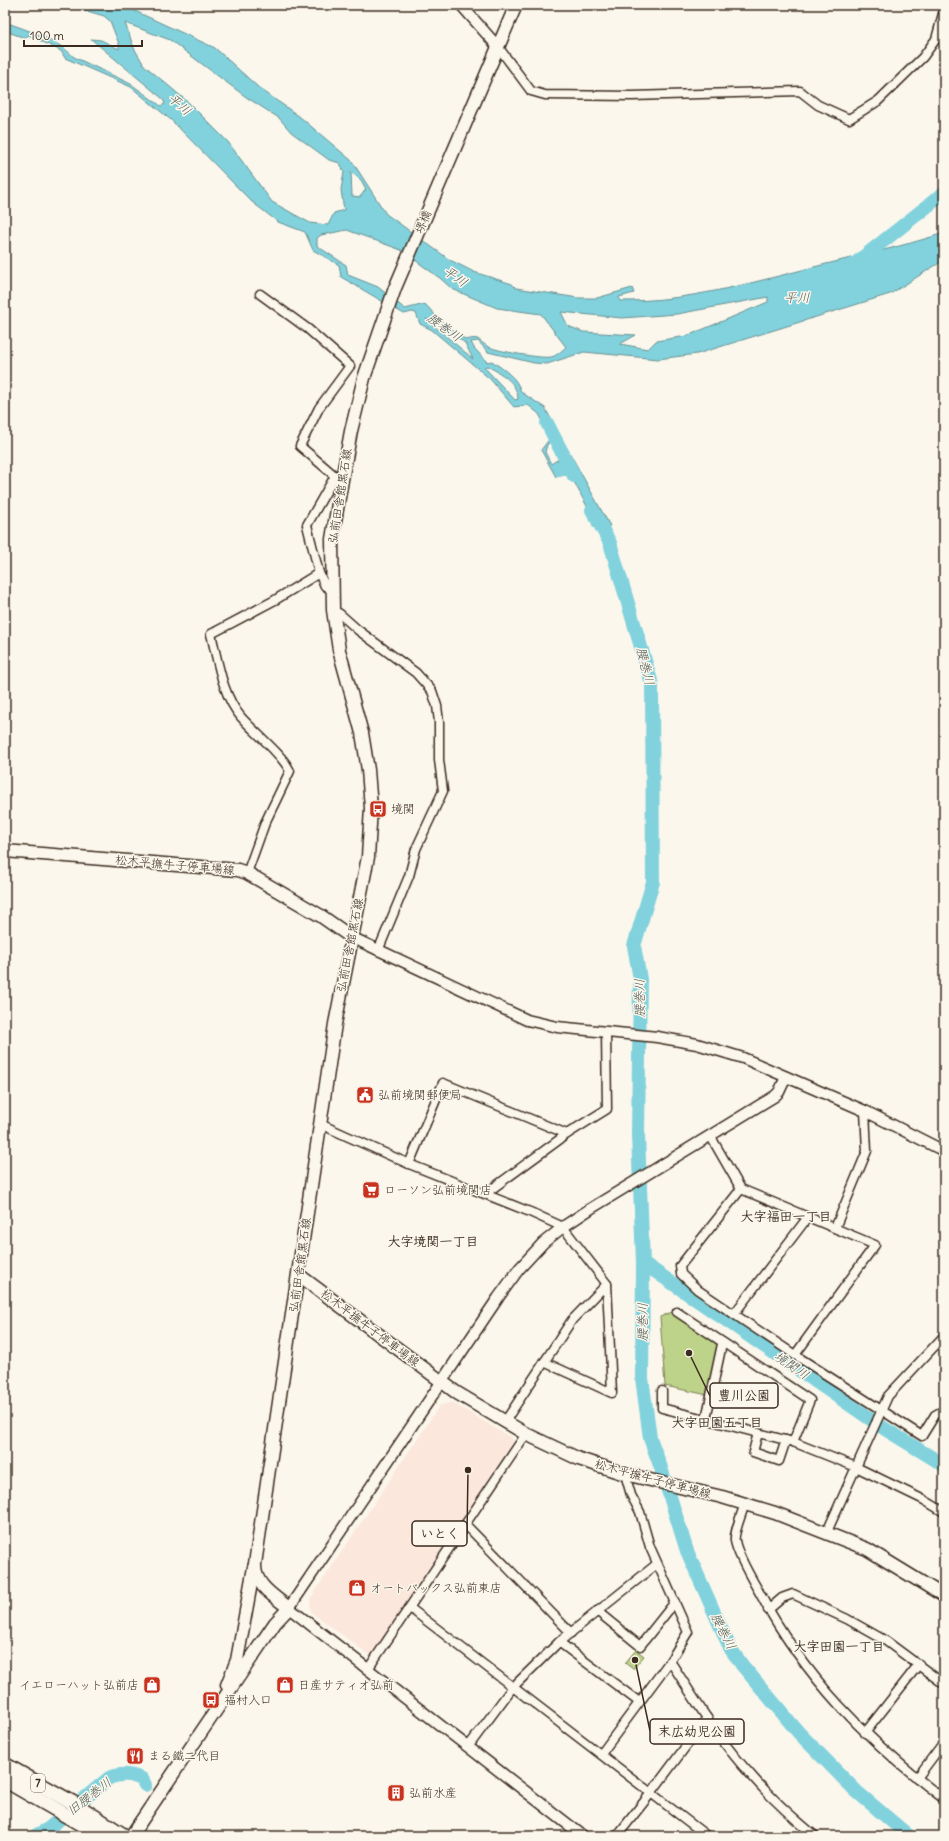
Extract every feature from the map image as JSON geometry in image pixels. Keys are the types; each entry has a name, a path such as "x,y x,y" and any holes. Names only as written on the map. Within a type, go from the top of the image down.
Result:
{"highway":[{"name":"7","path":"5,1765 66,1807 124,1836"},
{"name":"7","path":"5,1780 66,1807"},
{"name":"7","path":"82,1816 102,1836"}],"main road":[{"path":"499,48 516,5"},
{"name":"堺橋","path":"379,331 395,288 499,48"},
{"name":"弘前田舎館黒石線","path":"131,1836 274,1623 288,1608 258,1580 255,1573 255,1564 299,1275 320,1124 351,937 368,857 372,808 362,732 339,650 333,610 332,539 338,478 364,378 379,331"},
{"name":"松木平撫牛子停車場線","path":"5,851 224,868 248,873 321,916 351,937"},
{"name":"松木平撫牛子停車場線","path":"299,1275 396,1346 441,1382 504,1422 526,1434 580,1459 643,1479 745,1503 867,1549 901,1568 944,1596"},
{"name":"弘前田舎館黒石線","path":"221,1703 237,1660 246,1617 252,1571 255,1564"},
{"path":"140,1836 280,1628 288,1608"}],"street":[{"path":"461,5 499,48 531,91 545,95 632,96 800,91 818,105 849,119 878,101 923,57 936,39 944,10"},
{"path":"260,294 308,329 350,366 319,408 300,446 338,478 308,525 318,573 325,586 332,590"},
{"path":"248,873 265,822 290,771 273,750 240,716 229,700 211,634 274,600 318,573"},
{"path":"333,610 416,673 432,691 437,706 439,722 439,760 443,791 416,849 409,876 378,951"},
{"path":"351,937 527,1020 558,1027 657,1037 697,1044 737,1056 865,1111 944,1151"},
{"path":"485,1194 566,1134 607,1109 606,1032"},
{"path":"583,1836 288,1608 498,1298 519,1269 543,1243 563,1227 621,1190 711,1137 775,1096 779,1092 786,1077"},
{"path":"409,1164 443,1082 566,1134"},
{"path":"835,1228 866,1151 865,1111"},
{"path":"320,1124 409,1164 563,1227 607,1284 612,1393 544,1362"},
{"path":"711,1137 741,1189 875,1245 795,1355"},
{"path":"741,1189 680,1266 681,1274 687,1281 795,1355 922,1436 935,1415 944,1410"},
{"path":"734,1314 808,1216"},
{"path":"504,1422 572,1320 607,1284"},
{"path":"677,1312 722,1344 810,1400 779,1461 753,1452 758,1433"},
{"path":"826,1534 888,1396 944,1336"},
{"path":"706,1419 722,1344"},
{"path":"662,1390 662,1408 790,1441 856,1467 924,1500 944,1512"},
{"path":"368,1669 526,1434"},
{"path":"600,1754 670,1661 688,1632 650,1547 640,1512 631,1495 625,1474"},
{"path":"745,1503 734,1540 746,1568 768,1610 804,1664 832,1699 865,1733 944,1799"},
{"path":"465,1524 571,1633"},
{"path":"468,1747 512,1688 559,1642 657,1564"},
{"path":"768,1610 782,1598 793,1594 846,1619 886,1641 944,1684"},
{"path":"597,1611 640,1646 675,1602"},
{"path":"410,1608 512,1688 707,1836"},
{"path":"559,1642 639,1702"},
{"path":"670,1661 707,1718 750,1775 786,1811 815,1836"},
{"path":"865,1733 918,1664"},
{"path":"617,1836 707,1718"},
{"path":"917,1778 944,1742"}],"shaded area":[{"path":"452,1402 513,1439 513,1442 372,1654 368,1654 311,1612 310,1599 440,1405"}],"green space":[{"path":"672,1312 718,1345 708,1395 665,1386 660,1317"},
{"path":"636,1650 644,1656 633,1669 625,1663"}],"water":[{"path":"67,5 122,5 215,48 259,88 300,117 352,161 386,214 450,260 474,272 512,284 516,288 578,298 597,298 632,288 634,293 619,297 620,301 694,295 742,285 896,247 944,233 944,260 890,294 697,354 658,359 584,352 547,364 534,363 488,352 478,341 471,342 474,348 487,362 492,361 505,371 513,378 521,392 545,408 610,526 593,527 592,516 570,474 556,477 541,450 551,437 539,414 528,405 514,407 490,379 432,330 420,324 416,313 412,312 404,314 341,277 339,265 313,250 305,232 278,222 252,202 171,120 131,87 65,58 61,51 29,35 25,38 5,31 5,22 50,40 67,50 74,57 131,84 161,106 165,104 163,99 91,39 101,40 119,49 119,44 110,21 104,16","holes":["125,23 170,40 246,97 279,118 291,132 329,160 340,163 344,172 341,190 344,210 334,213 328,225 310,223 272,202 228,142 189,103 144,65 134,48","351,172 361,180 366,189 360,197 352,196","347,230 401,250 441,279 452,289 497,308 541,314 566,347 551,357 539,357 492,348 478,339 466,340 439,319 425,304 405,309 378,287 348,275 346,265 317,246 317,238 321,235","768,297 768,302 687,336 656,341 648,349 620,344 636,335 583,332 568,326 561,312 622,318 677,314","426,319 436,323 465,343 473,359","487,366 511,382 517,393 518,399 515,400 484,367","552,440 559,442 567,456 564,462 557,460 551,464 545,452 547,445"]}],"waterway":[{"name":"平川","path":"852,266 944,193"},
{"name":"腰巻川","path":"547,423 574,476"},
{"name":"腰巻川","path":"592,510 610,543 652,684 653,882 634,946 640,979 638,1135 643,1263 642,1378 650,1438 687,1551 730,1648 742,1665 799,1733 856,1791 909,1836"},
{"name":"境関川","path":"643,1263 885,1429 944,1465"},
{"name":"旧腰巻川","path":"35,1836 48,1829 109,1778 118,1775 129,1775 142,1779 145,1785"}],"place":[{"name":"境関","path":"378,809"},
{"name":"弘前境関郵便局","path":"365,1095"},
{"name":"ローソン弘前境関店","path":"371,1190"},
{"name":"豊川公園","path":"689,1353"},
{"name":"いとく","path":"468,1470"},
{"name":"オートバックス弘前東店","path":"357,1588"},
{"name":"末広幼児公園","path":"635,1660"},
{"name":"イエローハット弘前店","path":"152,1685"},
{"name":"日産サティオ弘前","path":"285,1685"},
{"name":"福村入口","path":"211,1700"},
{"name":"まる鐵二代目","path":"135,1756"},
{"name":"弘前水産","path":"396,1793"}],"district":[{"name":"大字福田一丁目","path":"786,1216"},
{"name":"大字境関一丁目","path":"433,1241"},
{"name":"大字田園五丁目","path":"717,1422"},
{"name":"大字田園一丁目","path":"839,1646"}]}
